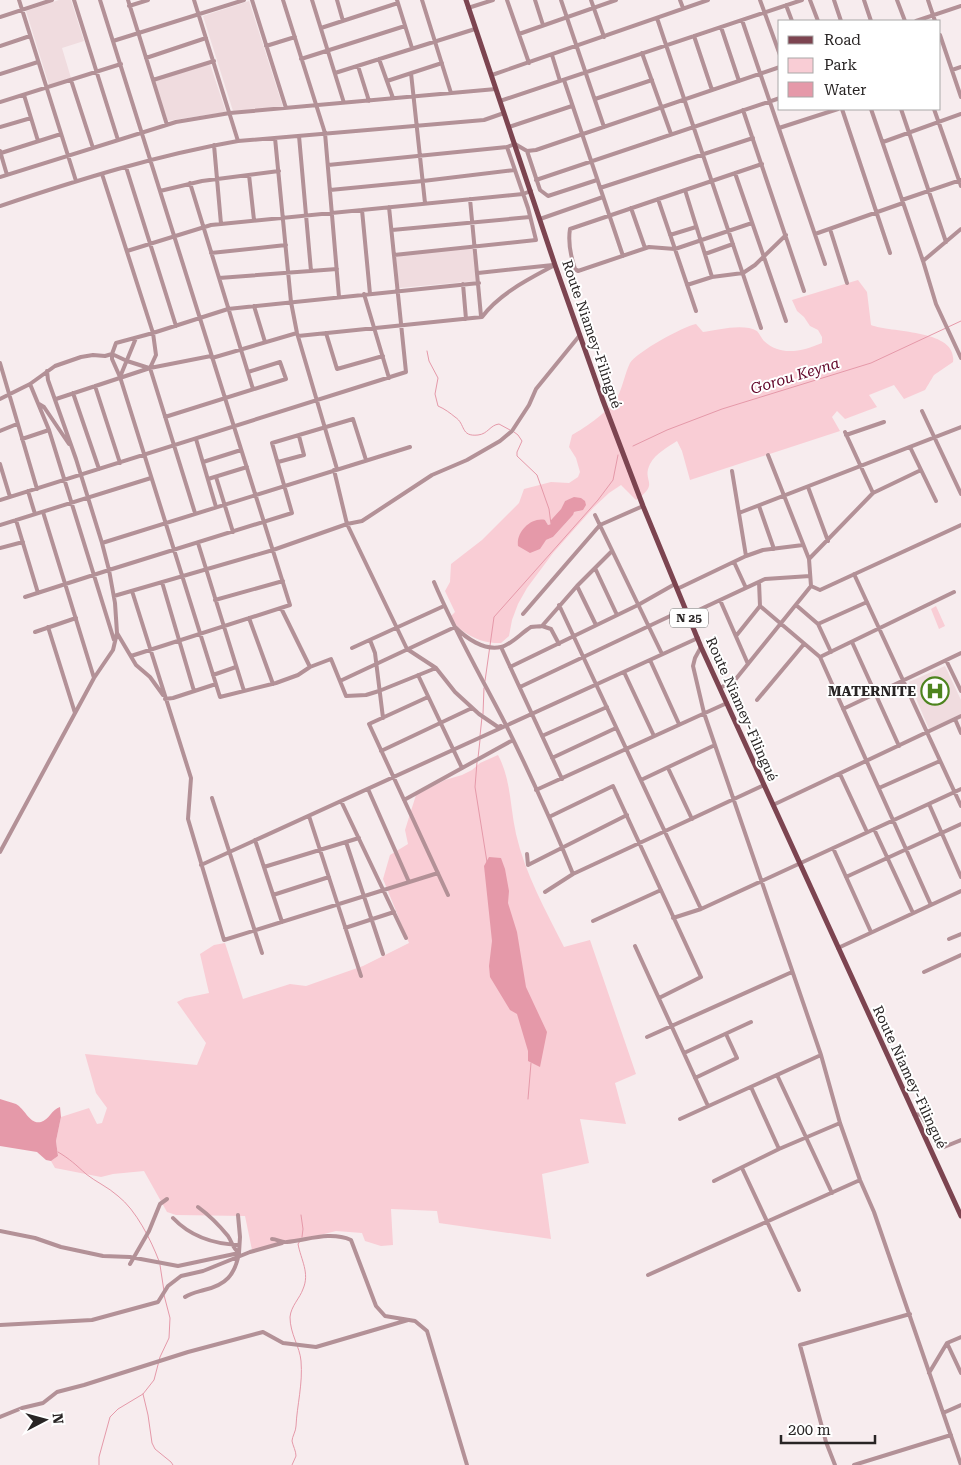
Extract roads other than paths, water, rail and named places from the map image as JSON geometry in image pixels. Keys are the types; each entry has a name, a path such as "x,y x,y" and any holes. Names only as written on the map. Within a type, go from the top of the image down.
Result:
{"main road":[{"name":"Route Niamey-Filingué","path":"466,0 532,191 555,265 643,506 701,647 961,1216"}],"street":[{"path":"19,0 76,181"},
{"path":"0,16 52,0"},
{"path":"74,0 118,140"},
{"path":"100,0 290,605 131,656"},
{"path":"128,0 166,125"},
{"path":"129,6 148,0"},
{"path":"194,0 238,141"},
{"path":"113,41 244,0"},
{"path":"252,0 286,108"},
{"path":"283,0 325,134 339,297"},
{"path":"312,0 344,103"},
{"path":"337,0 343,21"},
{"path":"422,0 451,93"},
{"path":"468,8 490,0"},
{"path":"507,0 529,63"},
{"path":"535,0 543,25"},
{"path":"561,0 604,127"},
{"path":"591,0 604,37"},
{"path":"519,34 616,0"},
{"path":"680,0 683,8"},
{"path":"492,75 708,0"},
{"path":"760,0 778,50"},
{"path":"500,101 802,0"},
{"path":"810,0 818,20"},
{"path":"834,0 841,20"},
{"path":"864,0 871,20"},
{"path":"897,0 904,20"},
{"path":"928,0 935,20"},
{"path":"321,28 398,2 412,48"},
{"path":"786,5 792,20"},
{"path":"919,20 961,6"},
{"path":"657,18 761,328"},
{"path":"742,20 825,264"},
{"path":"301,59 406,26"},
{"path":"721,27 739,80"},
{"path":"335,73 476,29"},
{"path":"0,46 30,36"},
{"path":"694,36 712,90"},
{"path":"266,46 294,37"},
{"path":"146,58 206,38"},
{"path":"941,38 961,97"},
{"path":"642,54 671,134"},
{"path":"552,55 572,106 623,256"},
{"path":"380,59 393,98"},
{"path":"0,74 38,62"},
{"path":"153,80 214,62"},
{"path":"387,81 442,63"},
{"path":"0,102 120,64"},
{"path":"358,66 369,101"},
{"path":"952,70 961,66"},
{"path":"328,166 507,147 515,144 527,151 546,148 778,68"},
{"path":"411,73 425,203"},
{"path":"71,80 93,148"},
{"path":"595,99 652,80"},
{"path":"0,177 166,125 230,113 496,88"},
{"path":"24,95 38,141"},
{"path":"536,180 778,99"},
{"path":"509,127 572,106"},
{"path":"743,110 804,291"},
{"path":"779,128 835,110"},
{"path":"842,110 890,253"},
{"path":"871,110 936,304 961,358"},
{"path":"901,110 946,242"},
{"path":"934,110 961,186"},
{"path":"0,206 76,181 172,154 214,145 238,141 484,120 504,113"},
{"path":"883,142 961,114"},
{"path":"0,128 31,118"},
{"path":"8,175 0,152 61,134"},
{"path":"299,136 311,271"},
{"path":"275,138 297,335 325,428 347,524 408,648 436,668 455,692 472,708 498,727 506,726"},
{"path":"600,188 753,138"},
{"path":"214,145 221,224"},
{"path":"394,254 535,240 530,217 507,147"},
{"path":"527,151 540,190 548,196 598,180"},
{"path":"752,223 675,249 646,248 580,270 574,268 569,236 570,228 762,164"},
{"path":"126,167 176,326"},
{"path":"330,190 515,170"},
{"path":"160,191 216,179 279,171"},
{"path":"735,173 786,321"},
{"path":"102,174 153,333 156,355 150,368 195,513"},
{"path":"249,175 254,220"},
{"path":"815,234 928,191 960,181"},
{"path":"190,184 253,389"},
{"path":"684,190 712,277"},
{"path":"127,251 203,227 221,224 523,194 532,191"},
{"path":"540,219 603,197"},
{"path":"470,199 482,317"},
{"path":"658,199 696,311"},
{"path":"0,500 406,372 389,207"},
{"path":"631,208 646,248"},
{"path":"362,210 370,294"},
{"path":"392,230 530,217"},
{"path":"670,235 696,227"},
{"path":"923,262 961,228"},
{"path":"830,229 848,283"},
{"path":"687,285 712,277 743,273 755,266 786,236"},
{"path":"705,254 733,244"},
{"path":"211,253 286,245"},
{"path":"478,273 555,265"},
{"path":"56,398 150,368 212,357 297,335 482,317 493,304 523,282 555,265"},
{"path":"219,278 336,269"},
{"path":"436,668 379,691 366,695 346,696 331,659 310,667 298,675 273,684 220,697 120,377 112,359 112,354 116,342 153,333 228,309 479,283"},
{"path":"463,284 466,319"},
{"path":"364,294 389,378"},
{"path":"254,306 265,342"},
{"path":"326,333 338,369 382,356"},
{"path":"114,596 273,550 347,524 362,521 432,475 468,460 500,441 512,431 529,405 536,389 580,335"},
{"path":"120,377 136,338"},
{"path":"0,399 30,384 55,366 81,357 112,354 150,368"},
{"path":"165,417 286,379 281,362 248,372"},
{"path":"0,363 37,489"},
{"path":"0,852 94,678 110,656 117,633 114,596 102,543 56,398 47,376 47,371"},
{"path":"30,384 49,430 115,642"},
{"path":"95,386 120,463"},
{"path":"73,393 99,470"},
{"path":"38,403 44,407 72,448"},
{"path":"922,411 961,494"},
{"path":"25,597 292,514 272,443 353,420 366,460"},
{"path":"873,493 846,433 884,422"},
{"path":"0,431 17,424"},
{"path":"739,513 961,428"},
{"path":"22,439 49,430"},
{"path":"278,462 304,455 299,436"},
{"path":"196,439 216,507"},
{"path":"102,543 410,447"},
{"path":"910,447 936,501"},
{"path":"203,462 241,450"},
{"path":"720,688 735,680 811,586 809,559 768,455"},
{"path":"0,464 10,497"},
{"path":"208,479 247,467"},
{"path":"809,559 873,493 921,470"},
{"path":"732,471 746,556"},
{"path":"216,476 233,532"},
{"path":"0,525 151,478"},
{"path":"808,487 828,541"},
{"path":"28,492 34,514"},
{"path":"523,614 600,525 643,506"},
{"path":"759,506 774,548"},
{"path":"43,512 94,678"},
{"path":"595,515 662,654"},
{"path":"16,520 38,593"},
{"path":"811,586 820,590 961,525"},
{"path":"0,548 23,542"},
{"path":"198,542 244,691"},
{"path":"510,667 676,587 746,556 763,550 803,545"},
{"path":"542,626 559,605 612,551"},
{"path":"734,562 746,588"},
{"path":"595,568 617,615"},
{"path":"854,574 961,806"},
{"path":"688,615 765,579 810,576"},
{"path":"216,600 283,581"},
{"path":"162,582 194,691"},
{"path":"434,582 444,606 513,740 563,847 573,874"},
{"path":"736,636 760,606 759,582"},
{"path":"577,586 596,625"},
{"path":"132,591 191,778 188,820 224,940 438,873"},
{"path":"820,657 954,592"},
{"path":"720,600 748,664"},
{"path":"818,624 867,602"},
{"path":"559,605 701,910"},
{"path":"796,605 818,624 831,652"},
{"path":"352,648 444,606"},
{"path":"760,606 820,657 931,905"},
{"path":"281,608 310,667"},
{"path":"520,687 686,608"},
{"path":"35,632 76,618"},
{"path":"249,618 273,684"},
{"path":"455,628 472,641 490,647 501,647 531,627 542,626 551,629 559,644"},
{"path":"48,627 75,714"},
{"path":"340,681 408,648 455,628"},
{"path":"117,633 136,665 150,677 166,699"},
{"path":"202,865 698,638"},
{"path":"370,640 375,653 383,718"},
{"path":"852,642 899,746"},
{"path":"757,700 804,644"},
{"path":"501,647 562,779"},
{"path":"701,647 695,658 694,666 704,713 821,1055 840,1123 860,1180 874,1212 961,1464"},
{"path":"843,709 961,653"},
{"path":"650,660 679,724"},
{"path":"946,660 961,691"},
{"path":"213,675 236,667"},
{"path":"624,672 654,736"},
{"path":"418,675 462,768"},
{"path":"166,699 216,684"},
{"path":"428,697 369,724 448,895"},
{"path":"536,790 727,703"},
{"path":"542,736 606,706"},
{"path":"381,751 472,708"},
{"path":"773,805 961,716"},
{"path":"955,719 961,733"},
{"path":"552,758 616,728"},
{"path":"404,800 513,740"},
{"path":"641,780 715,745"},
{"path":"879,788 940,761"},
{"path":"668,768 692,819"},
{"path":"840,774 867,832"},
{"path":"545,892 573,874 764,785"},
{"path":"549,817 613,786 701,978 658,998"},
{"path":"368,789 409,882"},
{"path":"673,918 701,910 961,789"},
{"path":"212,798 262,953"},
{"path":"341,801 406,938"},
{"path":"929,804 961,877"},
{"path":"527,854 528,865 627,815"},
{"path":"309,816 361,976"},
{"path":"846,877 961,824"},
{"path":"874,829 913,913"},
{"path":"264,868 359,838"},
{"path":"255,840 282,922"},
{"path":"346,842 383,954"},
{"path":"832,848 871,932"},
{"path":"273,895 329,877"},
{"path":"593,921 661,890"},
{"path":"838,948 961,891"},
{"path":"345,928 394,912"},
{"path":"949,939 961,934"},
{"path":"635,946 708,1106"},
{"path":"924,972 961,955"},
{"path":"647,1037 792,972"},
{"path":"684,1053 751,1022"},
{"path":"695,1078 737,1058 726,1034"},
{"path":"680,1119 821,1055"},
{"path":"777,1075 832,1193"},
{"path":"751,1087 780,1149"},
{"path":"914,1114 921,1115 940,1147 961,1140"},
{"path":"714,1181 840,1123"},
{"path":"742,1168 799,1290"},
{"path":"648,1275 860,1180"},
{"path":"130,1264 149,1231 160,1204 167,1199"},
{"path":"198,1207 209,1215 239,1255"},
{"path":"186,1297 190,1293 206,1290 225,1282 236,1268 240,1237 238,1214"},
{"path":"172,1218 189,1232 210,1240 239,1245"},
{"path":"0,1231 103,1256 134,1258 178,1266 239,1255 303,1239 339,1237 351,1240 376,1306 385,1316 415,1321 427,1331 467,1465"},
{"path":"272,1239 286,1243"},
{"path":"0,1325 92,1320 158,1302 174,1280 181,1276 216,1266 239,1255"},
{"path":"835,1465 823,1433 800,1345 910,1314"},
{"path":"0,1418 22,1408 43,1403 57,1392 188,1352 263,1332 283,1343 316,1347 408,1320"},
{"path":"930,1373 947,1343 961,1337"},
{"path":"947,1343 961,1373"},
{"path":"943,1413 961,1405"},
{"path":"854,1465 951,1435"}],"water":[{"path":"574,497 585,501 586,505 583,510 574,512 553,537 546,540 540,549 530,553 518,546 519,536 530,523 545,520 548,525 551,524 551,520 561,509 565,501"},
{"path":"489,857 501,858 505,869 509,891 508,903 517,932 526,987 547,1032 540,1067 528,1061 528,1051 517,1014 510,1010 490,977 489,966 492,941 484,866"},
{"path":"0,1099 16,1104 31,1119 37,1122 44,1121 60,1107 61,1117 56,1141 58,1156 51,1161 46,1160 37,1152 0,1146"}],"waterway":[{"name":"Gorou Keyna","path":"633,446 667,430 722,409 871,363 961,321"},
{"path":"427,351 429,361 438,378 435,394 438,406 458,420 468,434 478,435 499,424 510,430"},
{"path":"514,432 522,441 517,456 537,475 549,509 551,524"},
{"path":"485,681 494,617 598,500 613,480 618,455"},
{"path":"483,714 484,688"},
{"path":"480,736 482,717"},
{"path":"478,758 480,740"},
{"path":"477,762 475,787 487,862"},
{"path":"528,1099 531,1063"},
{"path":"58,1152 125,1202 142,1226 159,1261"},
{"path":"301,1215 302,1237"},
{"path":"292,1465 296,1456 292,1441 296,1428 301,1370 300,1356 290,1317 292,1309 302,1292 306,1277 298,1244 300,1241"},
{"path":"160,1265 164,1291"},
{"path":"99,1465 99,1457 110,1417 118,1409 143,1394 154,1380 160,1357 169,1338 170,1318 164,1295"},
{"path":"143,1394 152,1443 155,1449 173,1465"}],"place":[{"name":"MATERNITE","path":"935,691"}]}
